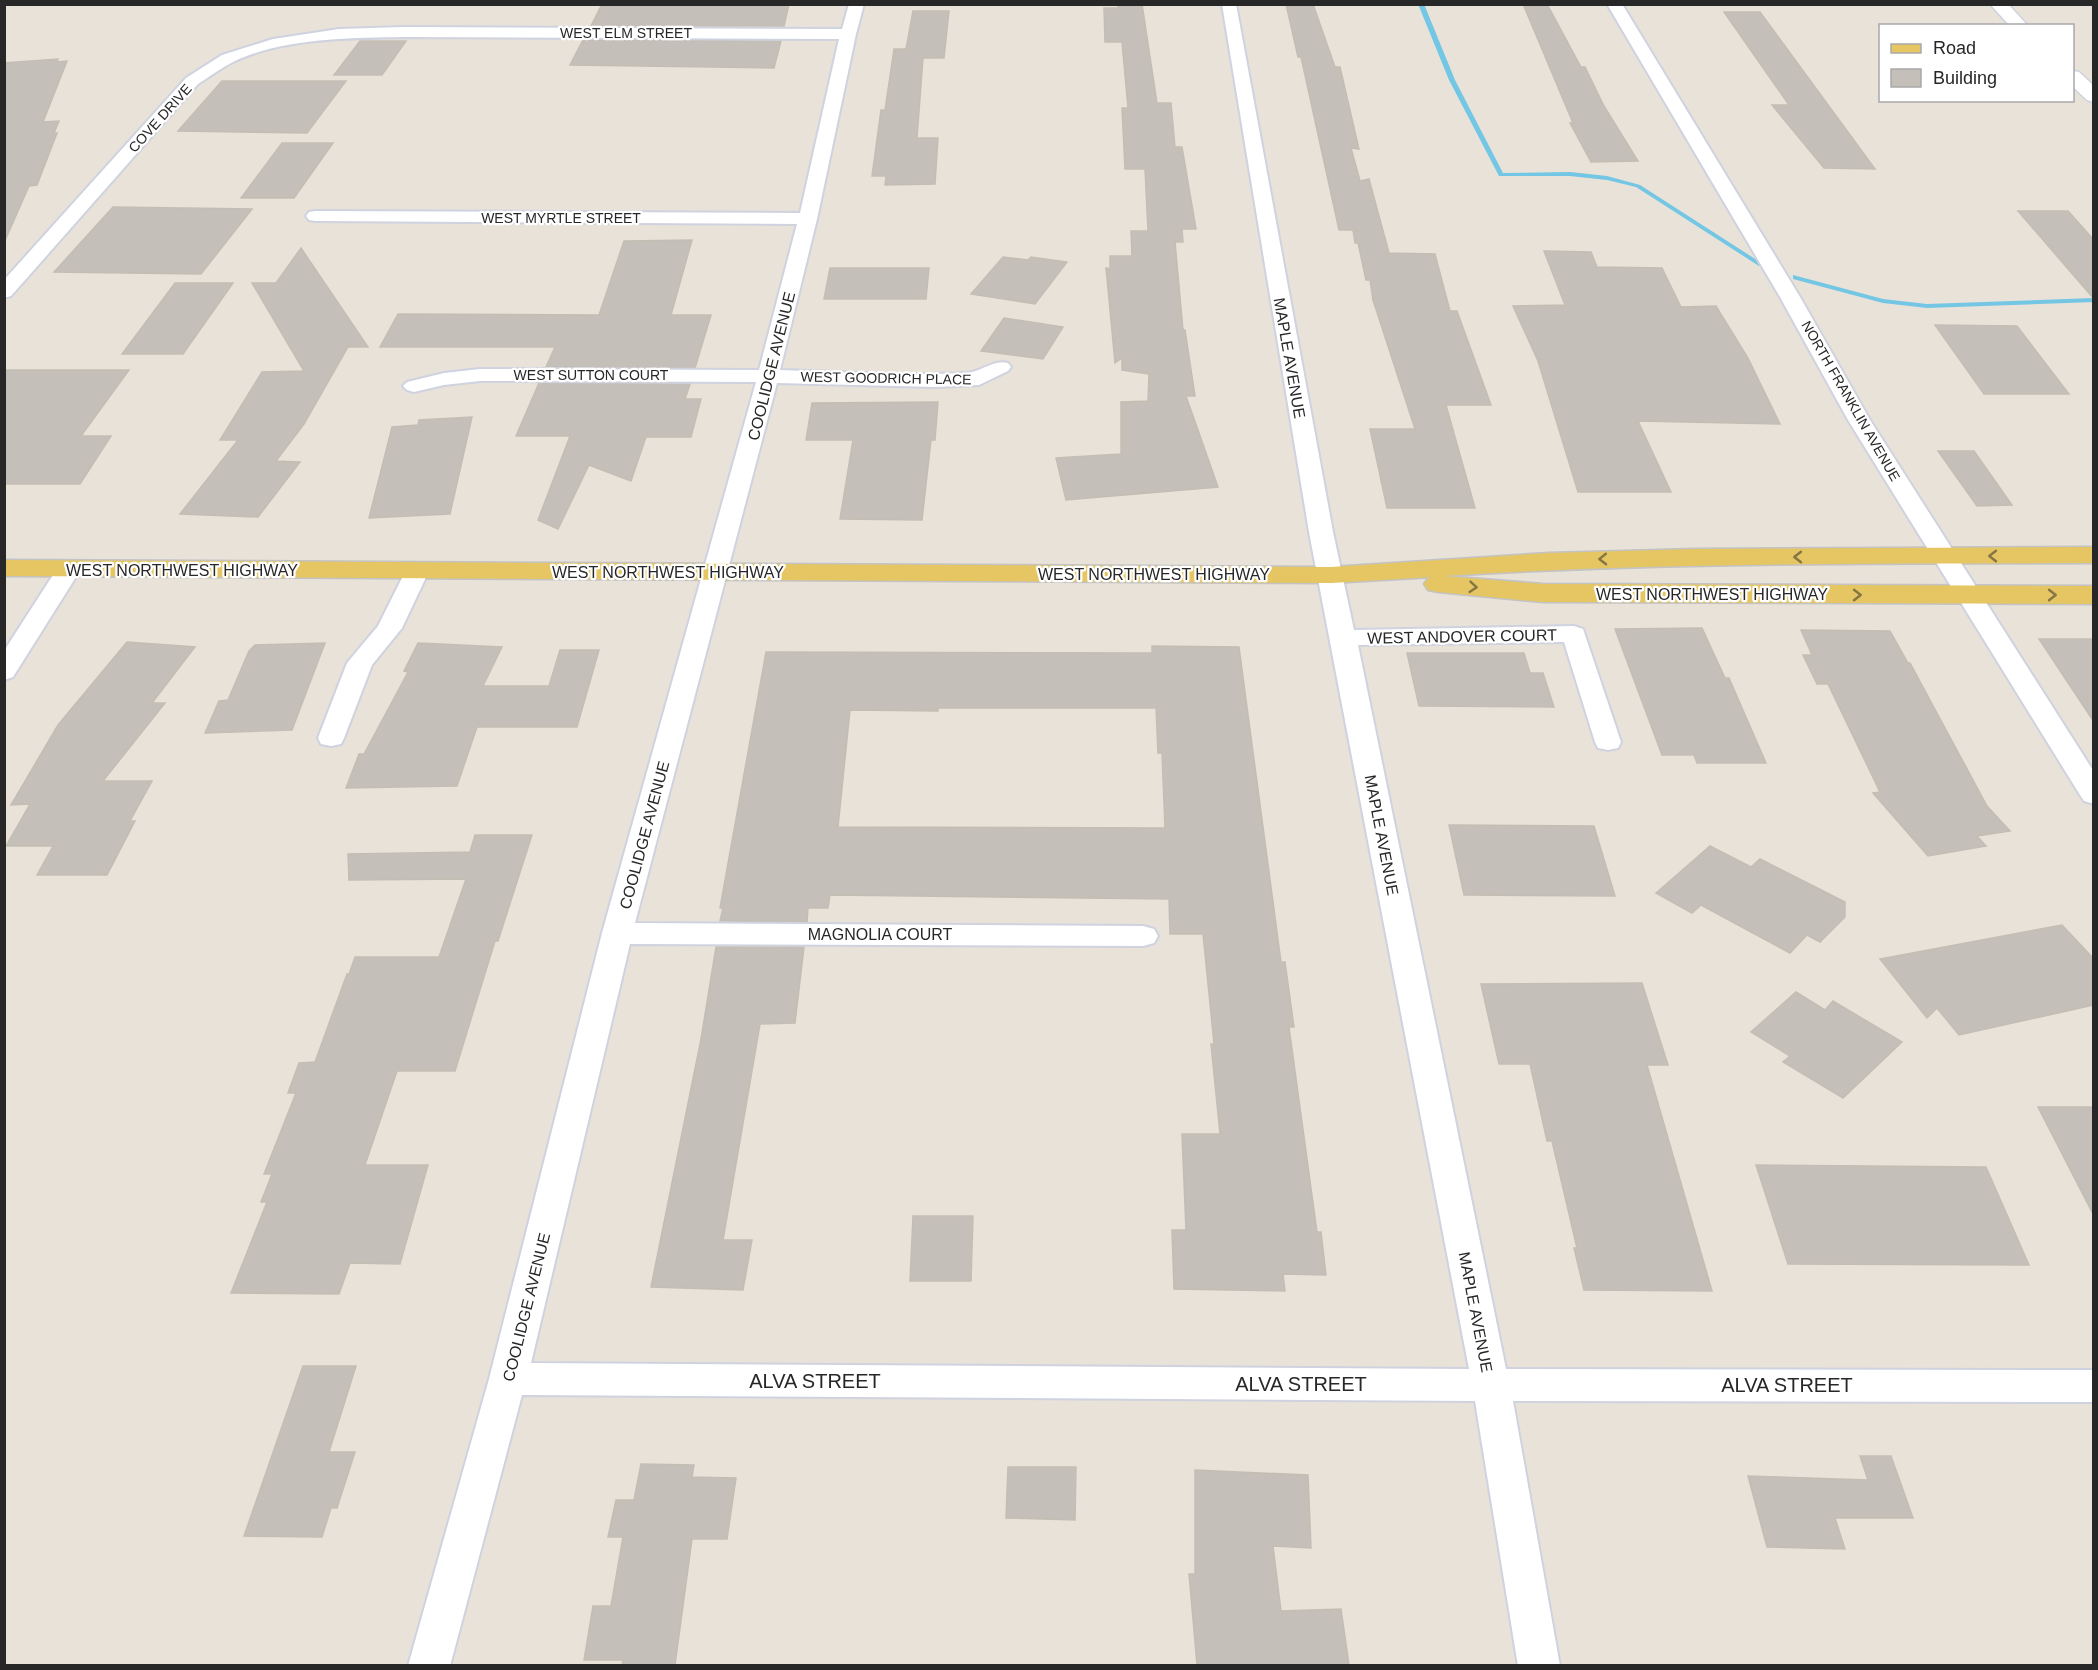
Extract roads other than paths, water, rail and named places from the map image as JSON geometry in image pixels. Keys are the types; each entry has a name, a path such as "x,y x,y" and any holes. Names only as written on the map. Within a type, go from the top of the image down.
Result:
{"main road":[{"path":"1998,4 2018,24"},
{"path":"2074,77 2094,96"},
{"name":"WEST NORTHWEST HIGHWAY","path":"4,568 1331,575 1549,561 2094,555"},
{"name":"WEST NORTHWEST HIGHWAY","path":"1331,575 1543,593 2094,596"}],"street":[{"name":"COOLIDGE AVENUE","path":"429,1665 508,1379 617,933 717,572 768,376 808,219 848,34 857,4"},
{"name":"MAPLE AVENUE","path":"1229,4 1321,532 1344,638 1491,1385 1539,1665"},
{"name":"NORTH FRANKLIN AVENUE","path":"1614,4 1790,297 1859,420 2094,795"},
{"name":"WEST ELM STREET","path":"403,32 848,34"},
{"name":"COVE DRIVE","path":"4,292 192,81 228,58 273,44 339,34 403,32"},
{"name":"WEST MYRTLE STREET","path":"315,216 808,219"},
{"name":"WEST GOODRICH PLACE","path":"768,376 934,381 980,379 1001,367"},
{"name":"WEST SUTTON COURT","path":"414,386 444,379 480,375 768,376"},
{"path":"4,672 69,569"},
{"path":"331,738 360,663 389,628 417,570"},
{"name":"WEST ANDOVER COURT","path":"1344,638 1574,634 1608,742"},
{"name":"MAGNOLIA COURT","path":"617,933 1143,936"},
{"name":"ALVA STREET","path":"508,1379 2094,1386"}],"waterway":[{"path":"1421,4 1452,80 1501,175 1570,174 1607,178 1638,186 1761,265"},
{"path":"1796,277 1883,301 1927,306 2094,300"}]}
